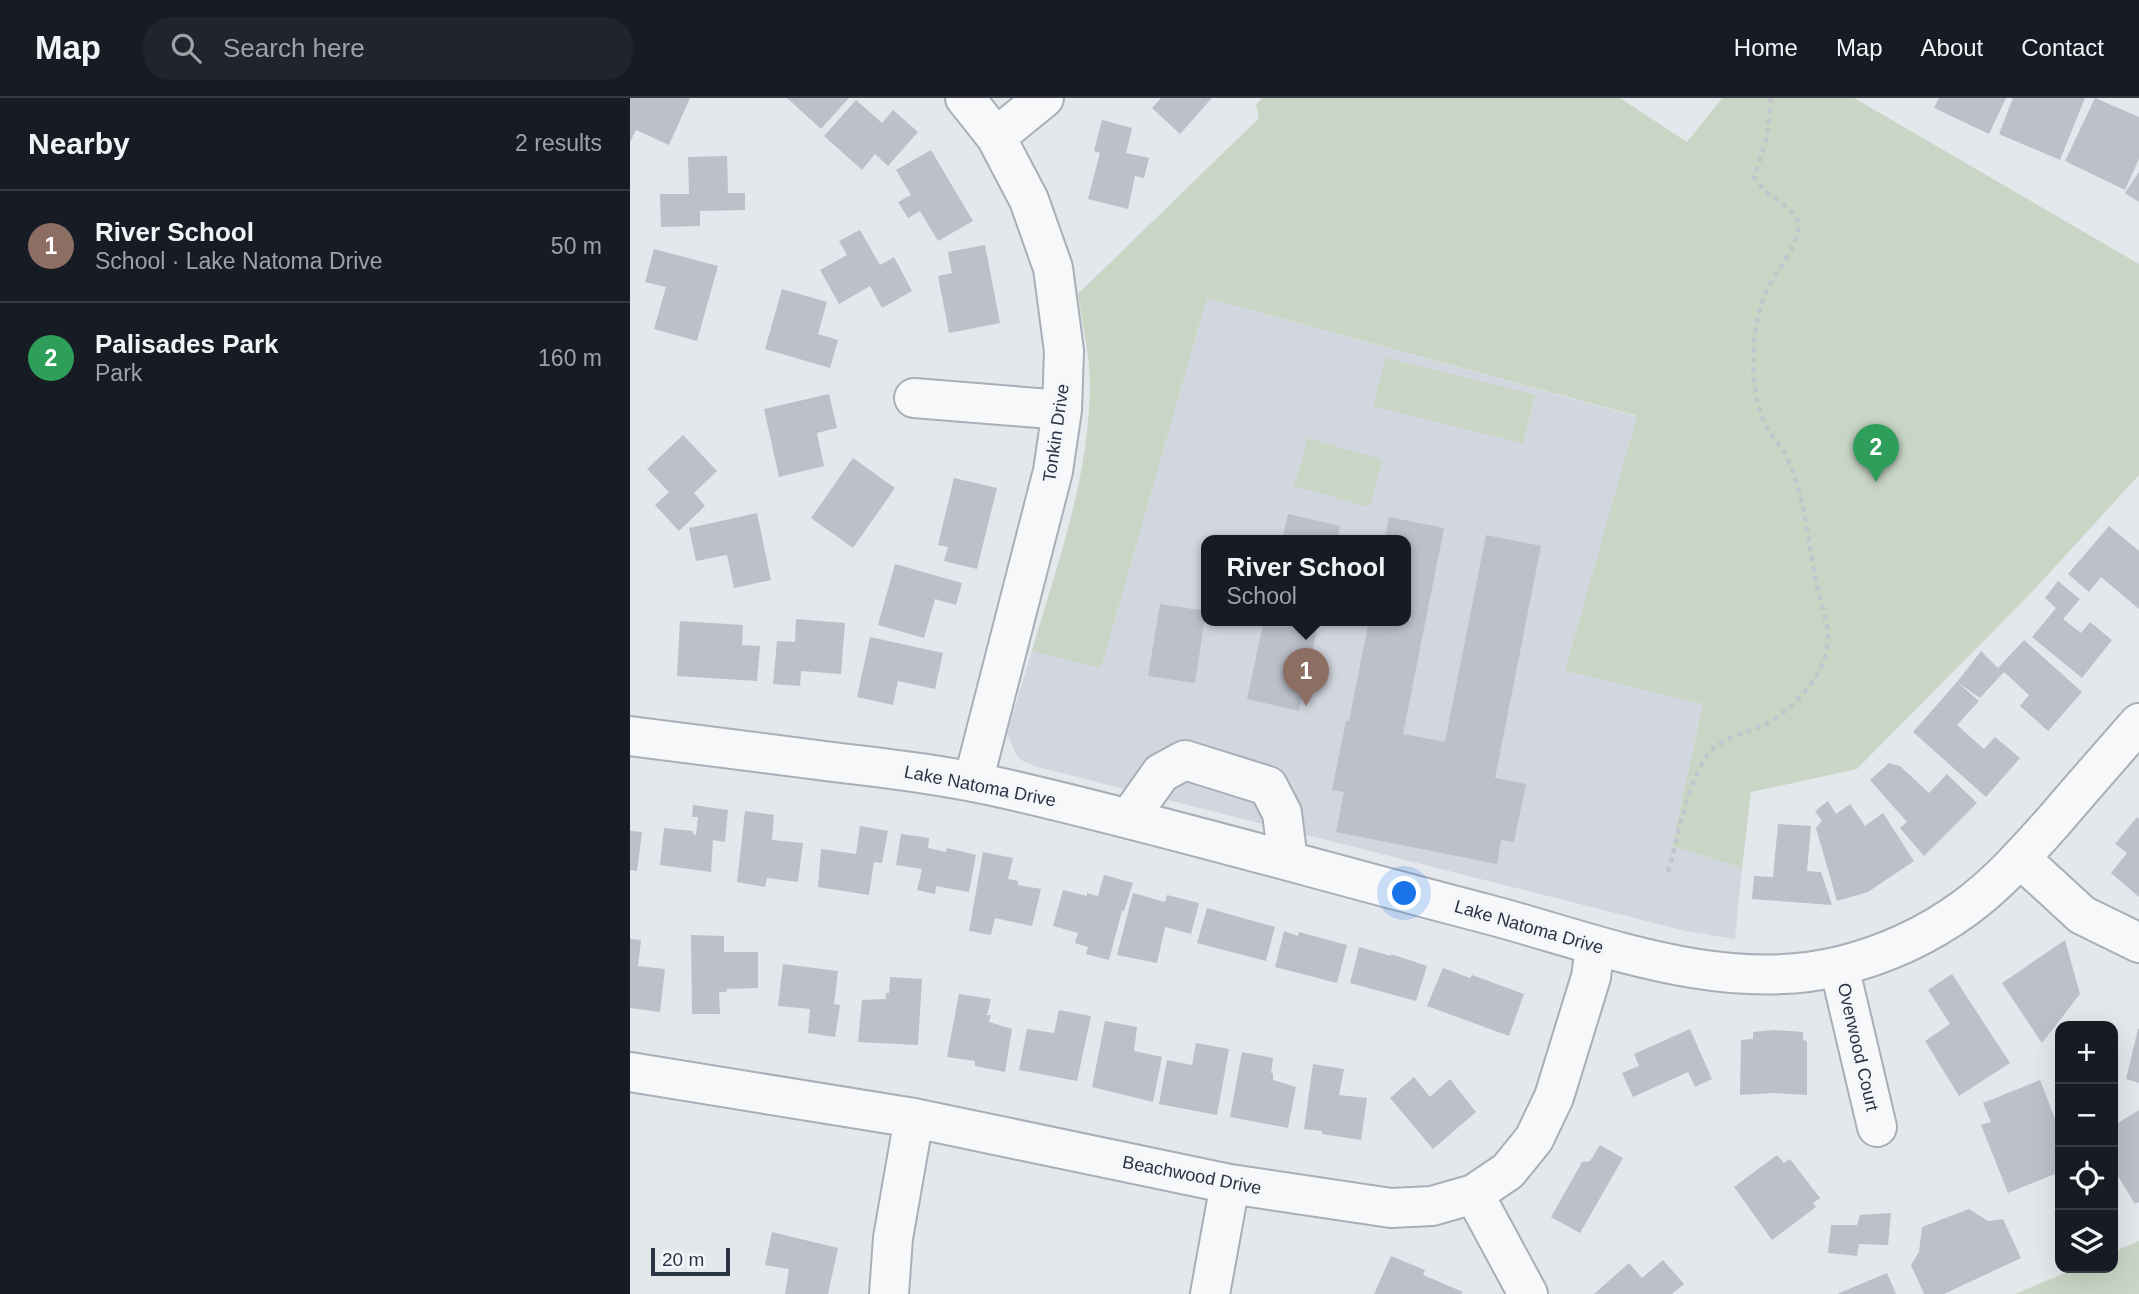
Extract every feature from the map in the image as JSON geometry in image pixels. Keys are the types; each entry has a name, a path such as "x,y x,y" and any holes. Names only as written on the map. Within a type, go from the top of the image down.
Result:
{"street":[{"name":"Tonkin Drive","path":"965,98 996,136 1029,200 1053,268 1064,351 1062,410 1053,471 973,782"},
{"path":"996,136 1044,98"},
{"path":"914,398 1062,410"},
{"name":"Lake Natoma Drive","path":"630,736 939,775 973,782 1129,818 1288,861 1509,905 1595,947 1660,947 1709,970 1752,975 1796,974 1874,956 1914,939 1966,908 2020,858 2139,723"},
{"path":"1129,818 1161,774 1185,760 1268,786 1282,813 1288,861"},
{"path":"2020,858 2082,915 2139,943"},
{"name":"Beachwood Drive","path":"630,1072 914,1118 1230,1184 1391,1208 1432,1206 1474,1194 1508,1171 1534,1139 1554,1097 1591,977 1595,947"},
{"name":"Overwood Court","path":"1839,966 1877,1127"},
{"path":"889,1294 893,1238 914,1118"},
{"path":"1210,1294 1230,1184"},
{"path":"1474,1194 1528,1294"}],"path":[{"path":"1668,873 1691,789 1703,764 1713,750 1735,736 1763,725 1789,708 1815,676 1827,649 1827,622 1817,589 1798,491 1789,460 1767,429 1757,403 1754,342 1760,310 1767,288 1791,250 1799,227 1796,218 1754,177 1767,138 1771,98"}],"shaded area":[{"path":"1207,298 1638,417 1565,671 1703,704 1672,846 1742,868 1735,939 1686,931 1034,766 1021,760 1016,754 1007,733 1032,651 1101,667"}],"green space":[{"path":"1262,98 1620,98 1687,142 1722,98 1854,98 2139,264 2139,475 2031,593 1857,769 1751,792 1742,868 1672,846 1703,704 1565,671 1637,416 1207,298 1101,668 1032,651 1062,552 1084,453 1090,374 1078,294 1259,118 1256,105"},
{"path":"1385,358 1535,395 1523,443 1373,406"},
{"path":"1308,438 1383,460 1369,507 1294,486"},
{"path":"2139,1241 2139,1294 2015,1294 2065,1273 2118,1273 2118,1250"}],"building":[{"path":"630,98 690,98 669,145 636,130 630,142"},
{"path":"787,98 849,98 821,129"},
{"path":"1161,98 1212,98 1180,134 1152,108"},
{"path":"1939,98 2006,98 1989,134 1934,108"},
{"path":"2013,98 2085,98 2060,160 1999,134"},
{"path":"2095,98 2139,117 2139,159 2125,190 2065,161"},
{"path":"856,100 882,123 893,110 918,132 888,166 875,154 862,170 824,136"},
{"path":"1102,120 1132,128 1126,153 1149,158 1144,178 1135,176 1128,209 1088,199 1100,153 1094,151"},
{"path":"931,150 973,221 938,241 920,211 908,218 898,202 911,195 896,170"},
{"path":"727,156 728,193 745,193 745,210 700,211 700,226 661,227 660,194 689,194 688,157"},
{"path":"2139,172 2139,202 2125,193"},
{"path":"860,230 880,265 894,257 912,291 882,308 870,286 839,304 820,270 847,255 839,241"},
{"path":"985,245 1000,323 949,333 938,276 952,273 948,252"},
{"path":"654,249 718,266 697,341 654,329 666,287 645,282"},
{"path":"782,289 827,302 818,334 838,340 830,368 765,349"},
{"path":"829,394 837,428 817,433 824,466 779,477 764,409"},
{"path":"683,435 717,471 694,493 705,506 679,531 655,505 669,492 647,469"},
{"path":"853,458 895,488 853,548 811,518"},
{"path":"954,478 997,488 977,569 944,561 948,547 938,545"},
{"path":"757,513 771,580 734,588 727,555 696,561 689,528"},
{"path":"1288,514 1340,526 1338,535 1283,535"},
{"path":"1389,517 1444,528 1403,734 1445,742 1486,535 1541,546 1495,778 1526,784 1514,842 1501,840 1497,864 1336,832 1344,792 1332,790 1368,626 1411,626 1411,535 1386,535"},
{"path":"2109,526 2139,551 2139,609 2101,577 2089,592 2068,574"},
{"path":"895,564 962,583 956,605 935,599 924,638 878,625"},
{"path":"2058,581 2080,599 2063,619 2081,633 2090,622 2112,640 2082,678 2032,637 2056,608 2045,598"},
{"path":"1160,604 1201,610 1201,626 1204,626 1195,683 1148,676"},
{"path":"796,619 845,623 841,674 801,671 800,686 773,684 777,641 795,642"},
{"path":"680,621 743,625 742,645 760,646 757,681 677,676"},
{"path":"1263,626 1318,626 1299,711 1247,699"},
{"path":"870,637 943,653 935,689 898,681 893,705 857,697"},
{"path":"2024,640 2082,692 2048,731 2020,706 2029,695 2004,672 1980,698 1957,682 1981,651 1998,668"},
{"path":"1957,682 1979,701 1957,725 1984,749 1995,737 2020,758 1986,797 1913,732"},
{"path":"1889,763 1900,766 1929,793 1947,774 1977,803 1924,856 1900,828 1907,822 1870,780"},
{"path":"1828,801 1836,814 1850,804 1865,826 1883,813 1914,861 1868,892 1837,901 1816,828 1822,821 1815,811"},
{"path":"693,805 728,810 725,842 713,840 711,872 660,865 664,828 693,831 696,835 698,817 692,817"},
{"path":"745,811 774,815 772,840 803,843 798,882 767,878 765,887 737,882"},
{"path":"2137,817 2139,897 2111,873 2127,853 2115,844"},
{"path":"1778,824 1811,826 1807,871 1821,872 1832,905 1752,899 1754,876 1773,877"},
{"path":"860,826 888,831 882,863 874,862 869,895 818,887 821,849 856,854"},
{"path":"630,831 642,832 637,871 630,870"},
{"path":"901,834 929,838 928,848 946,852 947,848 976,855 969,892 936,886 935,894 917,890 922,869 896,865"},
{"path":"983,852 1013,858 1008,879 1018,881 1018,885 1041,889 1032,926 995,918 991,935 969,931"},
{"path":"1104,875 1133,883 1122,911 1109,960 1086,954 1088,947 1075,943 1078,933 1053,926 1063,890 1098,896"},
{"path":"1133,893 1165,902 1167,895 1199,903 1191,934 1165,927 1157,963 1117,955"},
{"path":"1207,908 1275,927 1266,961 1197,943"},
{"path":"1284,931 1298,936 1299,932 1347,945 1337,983 1275,967"},
{"path":"691,935 724,936 724,952 758,952 758,988 726,989 727,992 719,992 720,1014 692,1014"},
{"path":"630,939 641,940 638,966 665,969 660,1012 630,1008"},
{"path":"2065,940 2080,994 2059,1021 2055,1021 2055,1026 2042,1043 2002,983"},
{"path":"1359,947 1427,966 1416,1001 1350,983"},
{"path":"783,964 838,971 834,1004 840,1005 835,1037 808,1033 810,1009 778,1006"},
{"path":"1443,968 1470,978 1472,975 1524,994 1509,1036 1427,1006"},
{"path":"1952,974 2010,1063 1959,1096 1925,1041 1950,1024 1928,990"},
{"path":"890,977 922,979 918,1045 858,1042 862,1000 886,999"},
{"path":"959,994 991,999 987,1015 991,1015 989,1022 1012,1029 1005,1072 975,1066 975,1061 947,1057"},
{"path":"1059,1010 1091,1016 1077,1081 1019,1070 1027,1029 1054,1033"},
{"path":"1105,1021 1137,1027 1134,1051 1162,1057 1153,1102 1092,1087"},
{"path":"1690,1029 1712,1079 1695,1087 1688,1072 1633,1097 1622,1073 1639,1066 1634,1054"},
{"path":"2139,1029 2139,1083 2126,1079"},
{"path":"1753,1032 1803,1032 1803,1040 1807,1041 1807,1095 1740,1095 1741,1040 1753,1039"},
{"path":"1196,1043 1229,1049 1217,1115 1159,1104 1167,1060 1192,1065"},
{"path":"1242,1052 1273,1058 1273,1080 1296,1087 1288,1128 1230,1117"},
{"path":"1313,1064 1344,1069 1339,1095 1367,1098 1361,1140 1304,1129"},
{"path":"1414,1077 1430,1097 1450,1079 1476,1112 1433,1149 1390,1098"},
{"path":"2040,1080 2055,1119 2055,1174 2008,1193 1981,1125 1991,1122 1983,1103"},
{"path":"2139,1110 2139,1202 2135,1204 2118,1176 2118,1123"},
{"path":"1600,1145 1623,1158 1580,1233 1551,1217 1582,1162 1590,1161"},
{"path":"1777,1155 1784,1163 1790,1159 1820,1198 1813,1203 1816,1207 1772,1240 1734,1187"},
{"path":"1969,1209 1988,1221 2003,1219 2021,1258 1944,1294 1924,1294 1911,1265 1919,1252 1922,1227"},
{"path":"1891,1213 1888,1245 1859,1244 1857,1256 1828,1253 1831,1225 1857,1225 1860,1215"},
{"path":"772,1232 838,1248 828,1294 785,1294 789,1269 765,1265"},
{"path":"1391,1256 1425,1270 1423,1275 1463,1292 1374,1294"},
{"path":"1663,1260 1684,1284 1672,1294 1594,1294 1629,1263 1642,1278"},
{"path":"1887,1273 1896,1294 1837,1294"}],"place":[{"name":"Palisades Park","path":"1876,482"},
{"name":"River School","path":"1306,706"}]}
